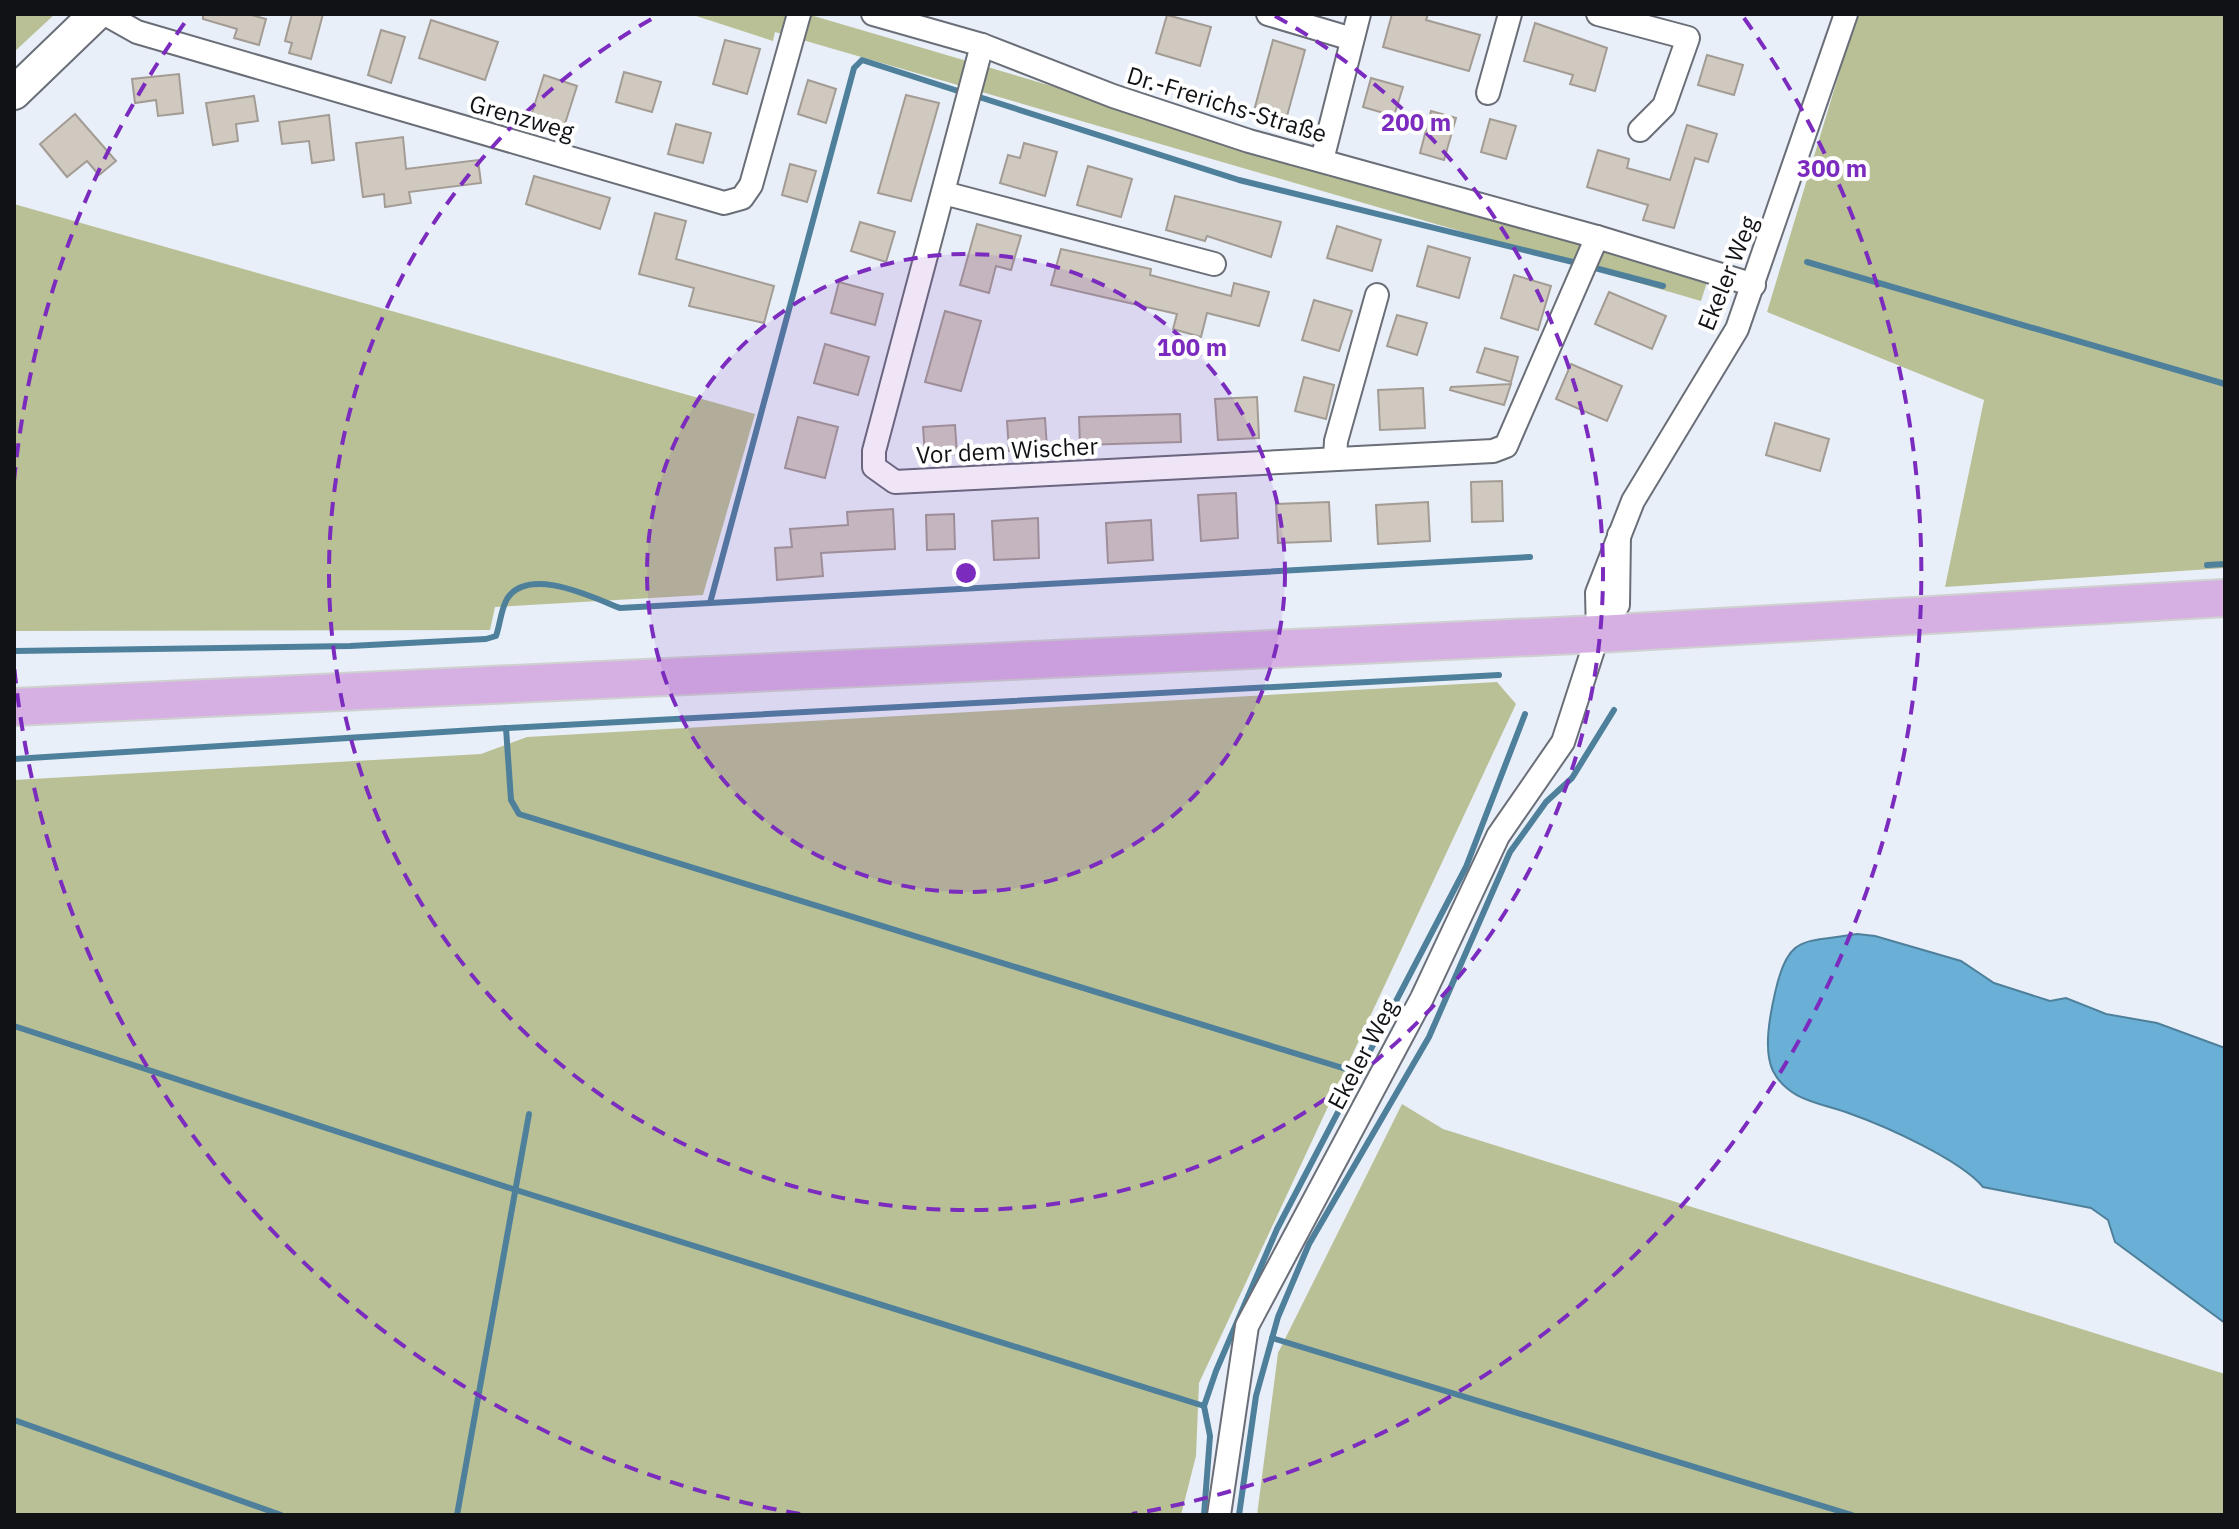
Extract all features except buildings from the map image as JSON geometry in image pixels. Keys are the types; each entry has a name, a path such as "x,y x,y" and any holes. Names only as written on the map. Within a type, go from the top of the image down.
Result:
{"main road":[{"path":"14,707 1598,634 2225,598"}],"street":[{"path":"14,93 96,14"},
{"name":"Grenzweg","path":"105,14 137,32 724,203 742,198 751,185 799,14"},
{"name":"Dr.-Frerichs-Straße","path":"873,14 982,45 1113,96 1754,285"},
{"path":"1268,14 1352,39"},
{"path":"1322,160 1359,14"},
{"path":"1488,93 1510,14"},
{"path":"1598,14 1688,38 1664,106 1640,130"},
{"name":"Ekeler Weg","path":"1219,1515 1247,1326 1422,998 1498,836 1563,742 1598,634 1597,593 1619,535 1640,486 1737,329 1846,14"},
{"name":"Vor dem Wischer","path":"982,45 874,451 874,467 883,477 895,482 1493,451 1506,446 1597,237"},
{"path":"944,193 1214,264"},
{"path":"1335,458 1336,441 1377,295"}],"green space":[{"path":"14,14 55,14 14,52"},
{"path":"690,14 807,14 1708,279 1701,301 775,32 773,41"},
{"path":"1857,14 2225,14 2225,568 1945,587 1984,400 1767,312"},
{"path":"14,204 755,414 703,595 495,607 490,630 14,631"},
{"path":"1497,682 1516,704 1199,1383 1196,1456 1181,1515 14,1515 14,780 481,754 527,737"},
{"path":"1402,1104 1443,1129 2225,1374 2225,1515 1257,1515 1278,1353"}],"water":[{"path":"1857,934 1875,936 1961,961 1994,983 2050,1001 2066,998 2106,1014 2157,1023 2225,1048 2225,1323 2115,1242 2108,1220 2091,1208 1983,1187 1958,1166 1922,1145 1866,1119 1808,1100 1780,1081 1770,1063 1768,1032 1775,993 1786,960 1801,944"}],"waterway":[{"path":"710,603 854,68 862,60 958,91"},
{"path":"976,96 1239,180 1581,264"},
{"path":"1807,262 2225,384"},
{"path":"1595,268 1663,286"},
{"path":"14,651 350,646 486,639 496,636 503,607 517,589 545,584 578,592 620,608 1530,557"},
{"path":"2207,565 2225,564"},
{"path":"506,728 1499,675"},
{"path":"1239,1515 1256,1396 1278,1317 1309,1244 1429,1037 1510,852 1546,802 1572,778 1614,710"},
{"path":"1204,1515 1210,1436 1204,1406 1216,1371 1277,1229 1466,867 1525,714"},
{"path":"14,759 506,728 511,800 519,814 1359,1073"},
{"path":"14,1026 516,1190 1204,1406"},
{"path":"457,1515 529,1114"},
{"path":"1272,1338 1852,1515"},
{"path":"14,1420 281,1515"}]}
